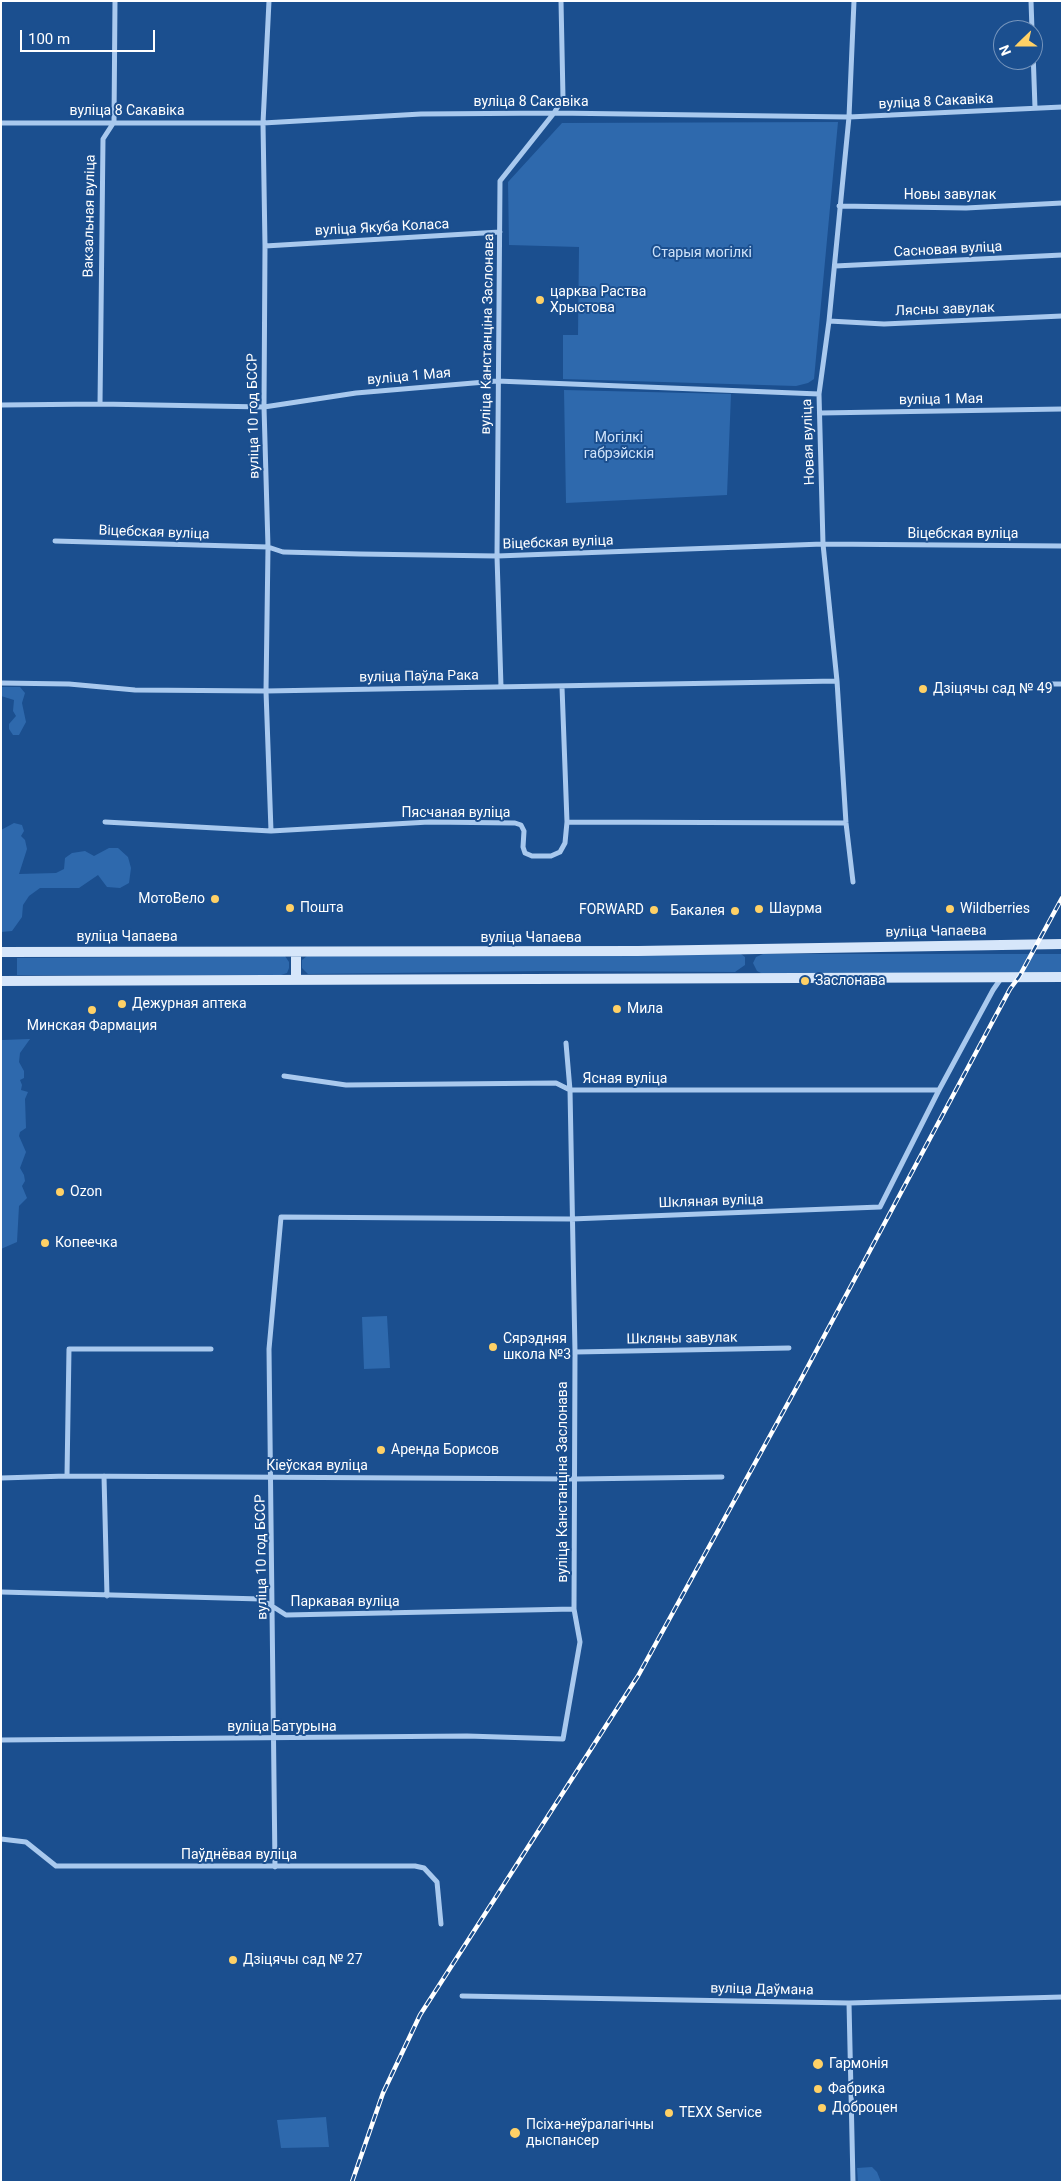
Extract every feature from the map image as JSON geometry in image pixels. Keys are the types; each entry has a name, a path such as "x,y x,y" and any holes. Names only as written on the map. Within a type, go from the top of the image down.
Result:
{"main road":[{"name":"вуліца Чапаева","path":"1,952 647,951 1062,944"},
{"path":"296,953 296,979"},
{"path":"1,980 1062,977"}],"street":[{"name":"Вакзальная вуліца","path":"100,404 103,139 114,122 115,1"},
{"name":"вуліца 10 год БССР","path":"269,1 263,123 265,246 264,407 268,547 266,691 271,831"},
{"name":"вуліца Канстанціна Заслонава","path":"501,688 497,381 500,180 554,113 563,98 561,1"},
{"name":"Новая вуліца","path":"853,882 846,823 837,682 823,544 819,394 835,266 839,206 849,117 854,1"},
{"path":"1031,1 1032,20"},
{"path":"1034,70 1035,108"},
{"name":"вуліца 8 Сакавіка","path":"1,123 263,123 421,114 554,113 849,117 1062,107"},
{"name":"Новы завулак","path":"839,206 966,208 1062,204"},
{"name":"вуліца Якуба Коласа","path":"265,246 500,232"},
{"name":"Сасновая вуліца","path":"835,266 1062,255"},
{"name":"Лясны завулак","path":"829,321 884,324 1062,316"},
{"name":"вуліца 1 Мая","path":"1,405 100,404 264,407 356,393 497,381 819,394"},
{"name":"вуліца 1 Мая","path":"820,413 1062,409"},
{"name":"Віцебская вуліца","path":"55,541 268,547 282,552 498,556 823,544 1062,546"},
{"name":"вуліца Паўла Рака","path":"1,683 69,684 135,690 266,691 837,682"},
{"path":"1050,684 1062,684"},
{"path":"562,687 567,822 846,823"},
{"name":"Пясчаная вуліца","path":"105,822 271,831 429,822 514,824 521,825 524,831 523,847 526,853 532,856 542,856 560,852 566,843 567,822"},
{"name":"Шкляная вуліца","path":"282,1218 571,1219 880,1207 992,990 1003,977"},
{"name":"вуліца Канстанціна Заслонава","path":"563,1739 580,1642 574,1609 575,1352 570,1090 566,1043"},
{"name":"Ясная вуліца","path":"284,1076 346,1085 556,1083 570,1090 939,1090"},
{"name":"вуліца 10 год БССР","path":"276,1867 274,1607 269,1349 282,1218"},
{"name":"Шкляны завулак","path":"575,1352 789,1348"},
{"path":"67,1476 69,1349 211,1349"},
{"path":"104,1476 107,1596"},
{"name":"Кіеўская вуліца","path":"1,1478 104,1476 576,1480 722,1477"},
{"name":"Паркавая вуліца","path":"1,1592 261,1599 286,1615 574,1609"},
{"name":"вуліца Батурына","path":"1,1740 467,1736 563,1739"},
{"name":"Паўднёвая вуліца","path":"1,1840 26,1842 56,1866 415,1866 424,1868 437,1882 441,1924"},
{"name":"вуліца Даўмана","path":"462,1996 849,2003 1062,1996"},
{"path":"849,2003 853,2182"}],"green space":[{"name":"Старыя могілкі","path":"838,122 814,379 808,383 796,386 563,379 563,335 578,335 579,247 509,245 508,182 562,123"},
{"name":"Могілкі габрэйскія","path":"564,390 731,394 727,495 566,503"},
{"path":"1,687 20,687 25,693 22,703 26,722 19,735 13,735 9,729 9,724 16,716 13,711 14,700 1,696"},
{"path":"14,823 22,825 24,831 21,836 25,840 27,849 19,874 56,873 64,869 65,858 72,853 85,851 94,856 109,848 118,848 128,857 131,868 129,883 120,888 107,887 98,875 79,888 40,888 29,896 23,905 22,917 12,931 1,932 1,830"},
{"path":"741,954 745,957 745,965 735,972 546,971 308,974 302,968 302,960 307,956"},
{"path":"763,954 1062,954 1062,972 763,974 757,971 753,963 756,957"},
{"path":"285,956 289,962 289,968 287,973 281,975 17,975 17,958"},
{"path":"1,1034 2,1040 30,1039 20,1053 19,1062 24,1071 24,1078 20,1080 21,1090 28,1092 25,1099 26,1128 20,1132 19,1136 26,1152 20,1168 24,1175 25,1181 22,1186 27,1198 19,1206 17,1242 1,1249"},
{"path":"387,1316 390,1368 364,1369 362,1317"},
{"path":"326,2117 329,2147 281,2148 277,2120"},
{"path":"872,2167 877,2172 881,2182 858,2182 857,2168"}],"railway":[{"path":"352,2182 383,2093 420,2015 638,1676 799,1383 1010,989 1019,977 1062,898"}],"place":[{"name":"царква Раства Хрыстова","path":"540,300"},
{"name":"Дзіцячы сад № 49","path":"923,689"},
{"name":"МотоВело","path":"215,899"},
{"name":"Пошта","path":"290,908"},
{"name":"Шаурма","path":"759,909"},
{"name":"Wildberries","path":"950,909"},
{"name":"FORWARD","path":"654,910"},
{"name":"Бакалея","path":"735,911"},
{"name":"Заслонава","path":"805,981"},
{"name":"Дежурная аптека","path":"122,1004"},
{"name":"Мила","path":"617,1009"},
{"name":"Минская Фармация","path":"92,1010"},
{"name":"Ozon","path":"60,1192"},
{"name":"Копеечка","path":"45,1243"},
{"name":"Сярэдняя школа №3","path":"493,1347"},
{"name":"Аренда Борисов","path":"381,1450"},
{"name":"Дзіцячы сад № 27","path":"233,1960"},
{"name":"Гармонія","path":"818,2064"},
{"name":"Фабрика","path":"818,2089"},
{"name":"Доброцен","path":"822,2108"},
{"name":"TEXX Service","path":"669,2113"},
{"name":"Псіха-неўралагічны дыспансер","path":"515,2133"}]}
